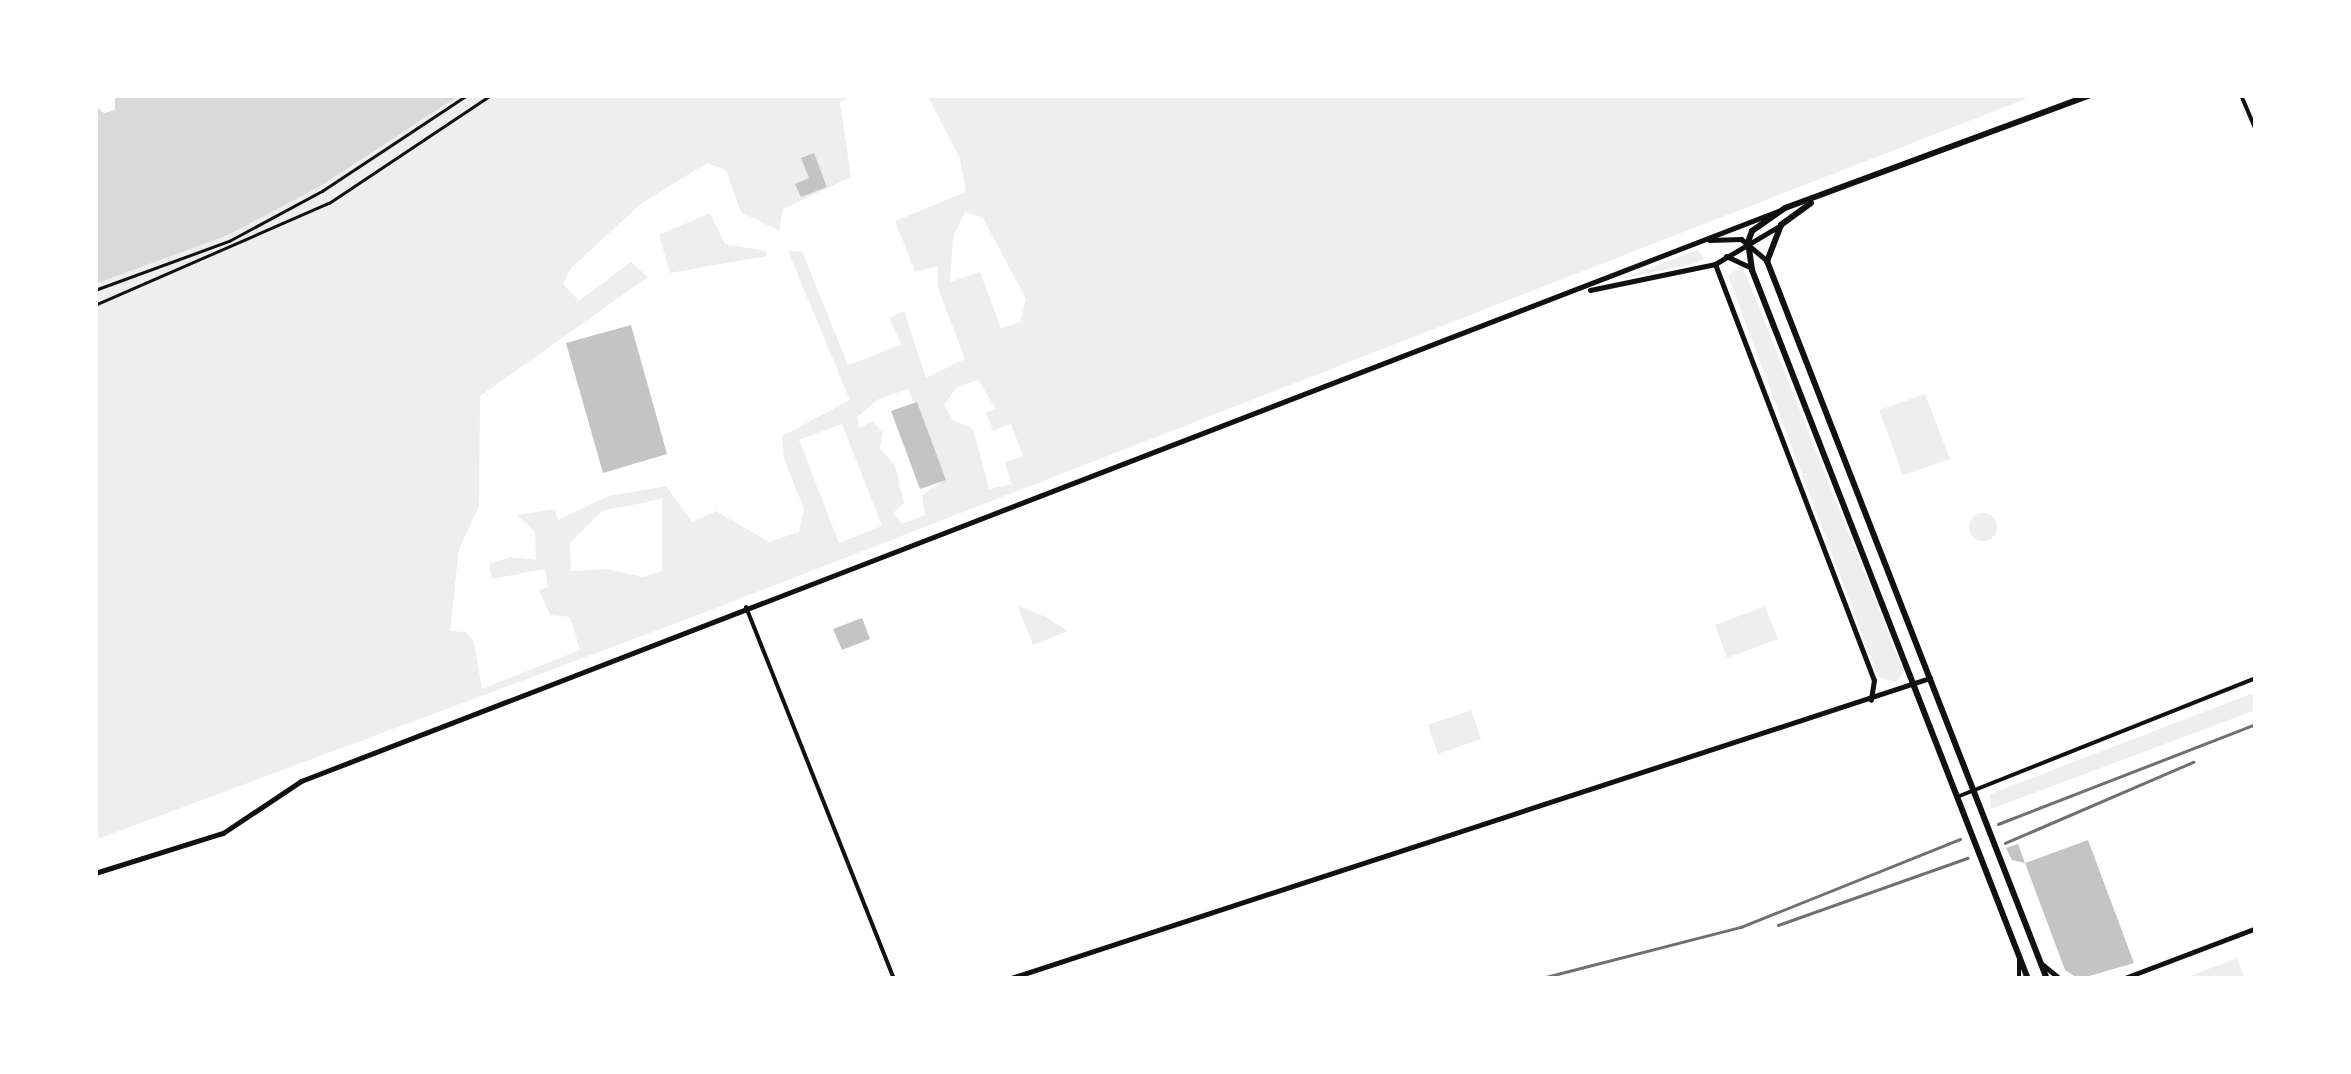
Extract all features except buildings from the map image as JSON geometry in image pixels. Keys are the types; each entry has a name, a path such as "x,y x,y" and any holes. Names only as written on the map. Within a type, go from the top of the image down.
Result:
{"main road":[{"path":"2028,979 1752,270 1748,242 1755,229 1786,208 2091,95"},
{"path":"1816,200 1781,225 1767,261 2047,979"}],"street":[{"path":"95,290 230,241 322,191 468,95"},
{"path":"2240,95 2256,131"},
{"path":"95,872 222,833 294,783 746,607 1578,293 1786,208"},
{"path":"1578,293 1714,264 1781,225"},
{"path":"1702,240 1748,242 1767,261"},
{"path":"1726,256 1752,270"},
{"path":"1714,264 1874,680 1866,704"},
{"path":"746,607 894,979"},
{"path":"1008,979 1866,704 1930,678"},
{"path":"1957,797 2256,678"},
{"path":"2122,979 2256,928"},
{"path":"2018,955 2019,979"},
{"path":"2041,964 2060,979"}],"shaded area":[{"path":"115,95 460,95 319,187 226,236 95,284 95,106 104,113 115,110"},
{"path":"460,95 853,95 840,102 851,177 783,209 779,231 741,212 726,170 707,163 642,203 571,268 563,284 579,301 631,262 648,277 480,396 479,506 459,549 450,631 466,632 474,642 482,689 580,650 570,617 550,615 539,590 548,587 545,569 492,579 489,564 511,557 536,560 535,532 517,515 555,509 558,520 608,496 666,486 692,522 716,511 769,542 799,532 804,509 784,459 782,436 850,400 788,251 802,251 848,365 901,345 890,318 904,311 926,378 965,359 938,288 938,266 915,272 895,221 966,192 960,159 927,95 2036,95 698,615 95,840 95,284 226,236 319,187","holes":["965,212 983,218 1026,299 1020,322 1001,328 980,272 950,282 953,237","978,380 996,409 986,413 993,431 1011,424 1023,456 1005,463 1012,484 989,489 973,429 953,420 944,405 956,388","908,389 946,479 922,495 925,515 902,524 893,513 904,503 895,465 880,448 883,433 873,421 859,428 857,417 877,400","842,424 882,526 839,543 799,440","662,499 662,571 643,577 607,569 571,571 570,543 602,511"]},
{"path":"710,213 725,244 766,251 767,256 670,273 659,235"},
{"path":"1698,250 1704,259 1693,264 1621,279"},
{"path":"1742,265 1904,672 1896,682 1878,677 1728,276"},
{"path":"1925,394 1950,459 1903,475 1879,410"},
{"path":"1983,513 1993,517 1997,527 1993,537 1983,541 1973,537 1969,527 1973,517"},
{"path":"1017,605 1046,617 1068,631 1033,645"},
{"path":"1765,606 1778,639 1727,658 1715,625"},
{"path":"2256,692 2256,710 1991,809 1990,794"},
{"path":"1471,710 1481,739 1438,754 1428,725"},
{"path":"2237,958 2245,979 2182,979"}],"railway":[{"path":"1998,824 2256,724"},
{"path":"2005,843 2193,762"},
{"path":"1538,979 1741,927 1960,839"},
{"path":"1778,925 1967,858"}]}
